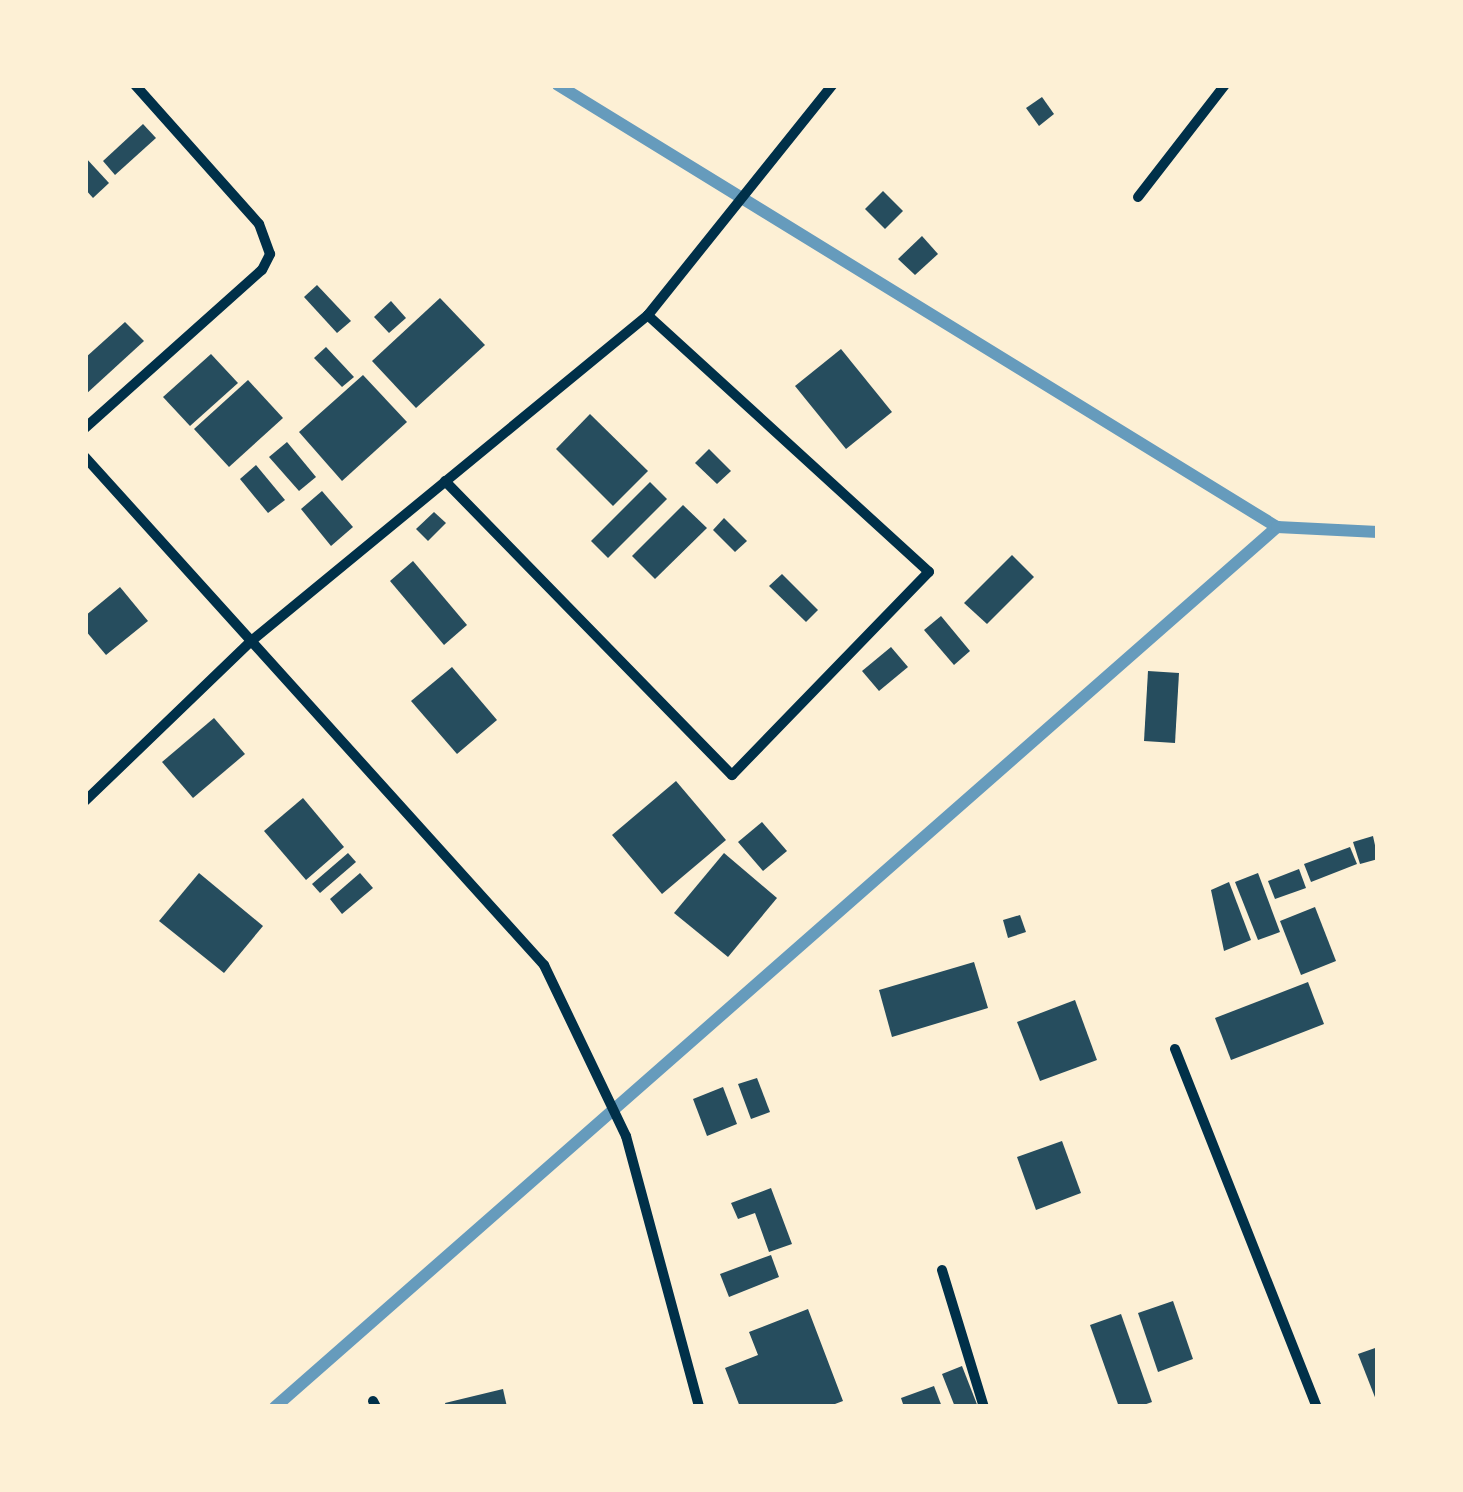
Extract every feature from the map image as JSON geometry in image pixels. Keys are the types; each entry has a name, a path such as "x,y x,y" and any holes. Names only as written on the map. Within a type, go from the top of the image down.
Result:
{"street":[{"path":"85,428 262,270 270,254 259,224 136,85"},
{"path":"85,801 250,642 648,315 832,85"},
{"path":"1138,198 1225,85"},
{"path":"445,480 732,775 929,572 648,315"},
{"path":"85,457 544,965 626,1136 699,1407"},
{"path":"1176,1048 1317,1407"},
{"path":"942,1270 984,1407"}],"building":[{"path":"1042,97 1054,114 1039,126 1026,108"},
{"path":"143,124 156,138 115,175 103,161"},
{"path":"85,157 109,183 93,198 85,189"},
{"path":"883,191 903,211 885,229 865,209"},
{"path":"922,236 938,254 915,275 898,259"},
{"path":"317,285 351,321 337,333 304,297"},
{"path":"440,298 485,345 416,408 372,361"},
{"path":"391,301 406,318 389,333 374,317"},
{"path":"125,322 144,341 85,395 85,358"},
{"path":"326,347 354,377 342,387 314,358"},
{"path":"841,349 892,412 846,449 795,386"},
{"path":"211,354 238,383 190,426 163,397"},
{"path":"363,375 407,422 342,481 299,432"},
{"path":"248,380 283,418 229,467 194,429"},
{"path":"590,414 648,471 613,506 556,449"},
{"path":"287,442 316,477 299,491 269,457"},
{"path":"709,449 731,471 717,484 695,463"},
{"path":"256,465 285,500 268,513 240,479"},
{"path":"650,482 667,499 608,558 591,541"},
{"path":"322,491 353,527 331,546 301,509"},
{"path":"683,505 707,528 655,579 632,556"},
{"path":"434,512 446,523 428,541 416,529"},
{"path":"724,518 747,541 735,552 713,530"},
{"path":"1012,555 1034,577 987,624 964,603"},
{"path":"413,561 467,625 444,645 390,581"},
{"path":"782,574 818,610 806,622 769,586"},
{"path":"120,587 148,621 106,655 85,630 85,616"},
{"path":"941,616 970,651 954,665 924,630"},
{"path":"891,647 908,667 879,691 862,671"},
{"path":"452,667 497,720 457,754 411,701"},
{"path":"1148,671 1179,673 1175,743 1144,741"},
{"path":"214,718 245,754 193,798 162,762"},
{"path":"676,781 726,840 662,894 612,835"},
{"path":"303,798 344,847 306,880 264,831"},
{"path":"762,822 787,851 763,871 738,842"},
{"path":"1373,836 1378,859 1360,864 1353,842"},
{"path":"1350,847 1357,864 1311,882 1304,864"},
{"path":"348,853 356,862 320,893 312,884"},
{"path":"724,853 777,898 728,957 674,913"},
{"path":"1299,869 1306,888 1275,899 1268,881"},
{"path":"199,873 263,926 224,973 159,921"},
{"path":"360,873 373,888 342,914 330,899"},
{"path":"1258,873 1280,932 1258,940 1235,882"},
{"path":"1229,882 1251,940 1224,951 1211,890"},
{"path":"1315,907 1336,961 1301,975 1280,921"},
{"path":"1020,915 1026,932 1008,938 1003,920"},
{"path":"974,962 988,1008 892,1037 879,990"},
{"path":"1308,982 1324,1024 1231,1060 1215,1018"},
{"path":"1075,1000 1097,1060 1040,1081 1017,1022"},
{"path":"757,1078 770,1112 751,1119 738,1084"},
{"path":"723,1087 737,1124 707,1136 693,1099"},
{"path":"1062,1141 1081,1193 1036,1210 1017,1157"},
{"path":"771,1188 792,1244 769,1252 755,1213 738,1219 731,1203"},
{"path":"771,1255 779,1277 729,1297 720,1274"},
{"path":"1173,1301 1193,1359 1158,1372 1138,1313"},
{"path":"808,1309 843,1401 827,1407 740,1407 725,1368 758,1355 749,1332"},
{"path":"1121,1314 1152,1402 1138,1407 1119,1407 1090,1325"},
{"path":"1378,1347 1378,1405 1358,1354"},
{"path":"962,1366 978,1407 955,1407 942,1374"},
{"path":"934,1386 942,1407 904,1407 901,1398"},
{"path":"503,1389 507,1407 446,1407 445,1403"}],"waterway":[{"path":"558,85 1277,527"},
{"path":"275,1407 1277,527 1378,532"}]}
